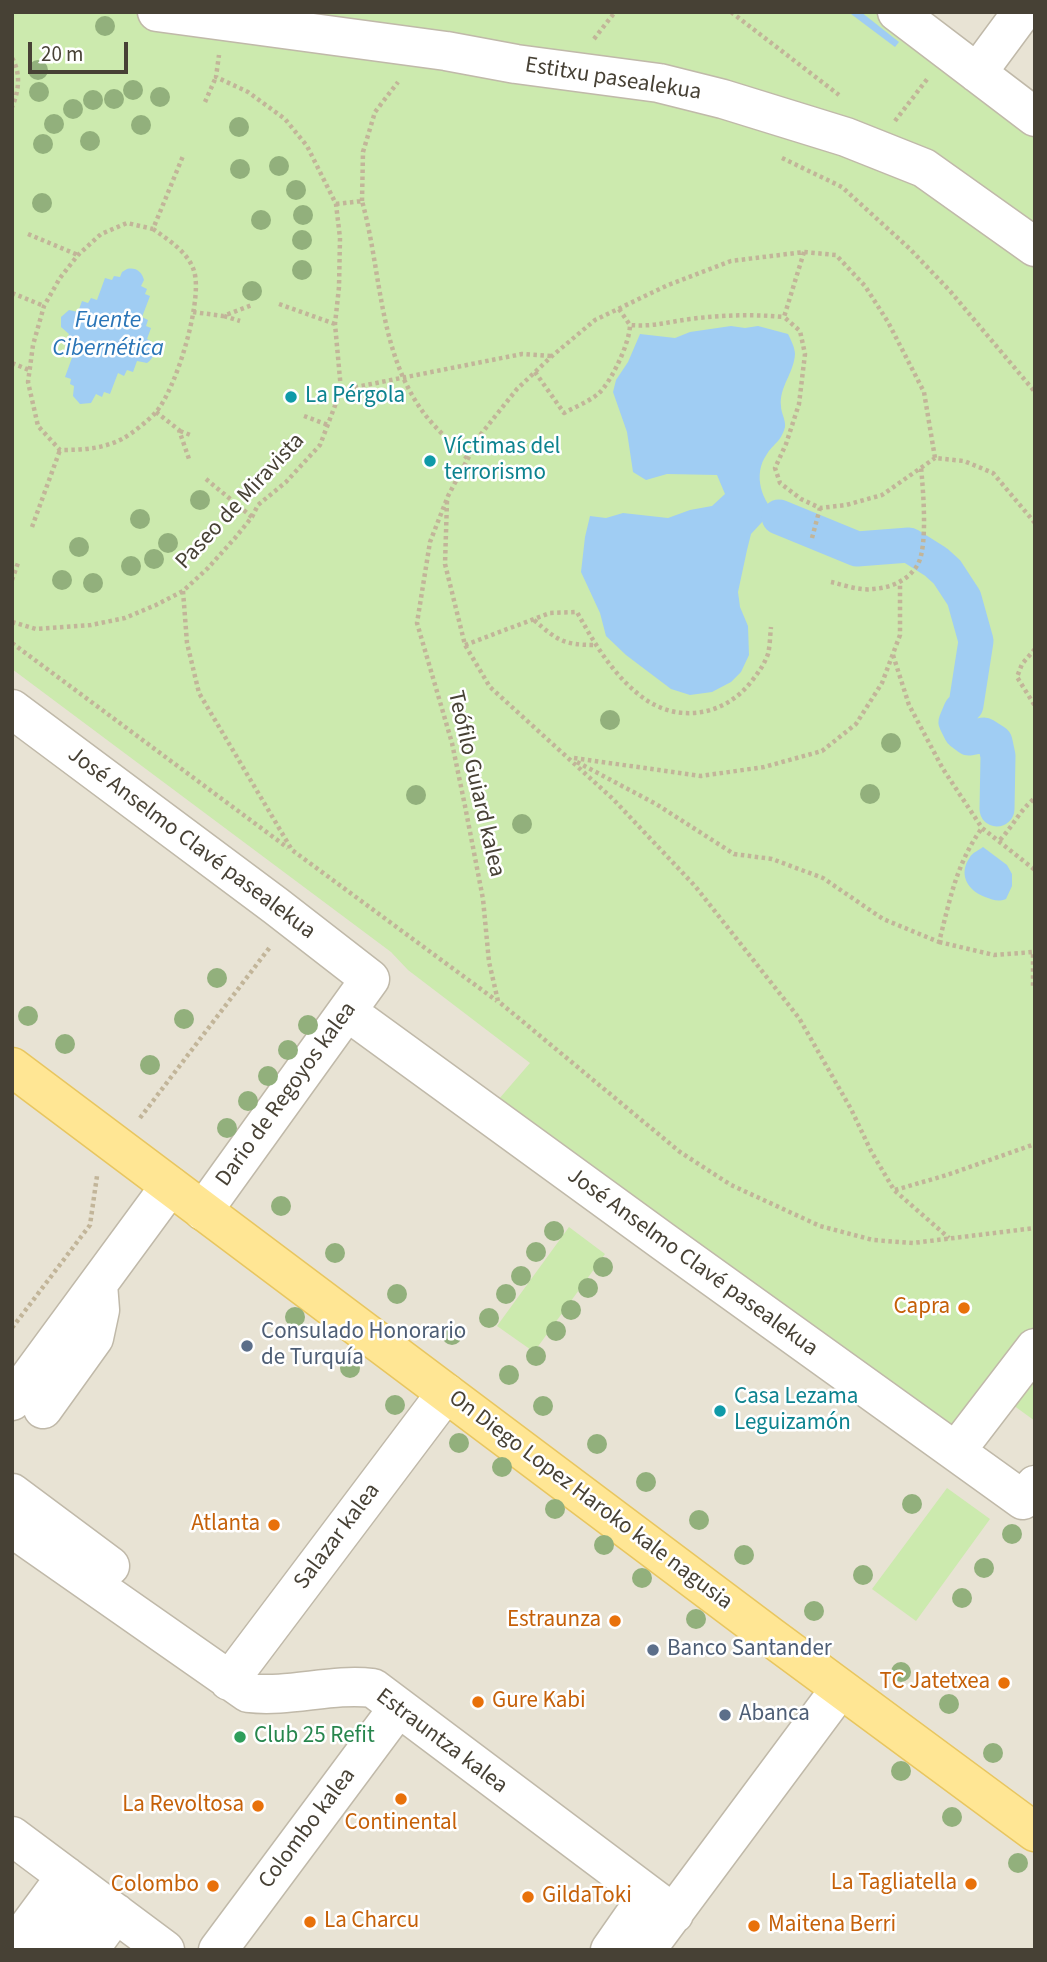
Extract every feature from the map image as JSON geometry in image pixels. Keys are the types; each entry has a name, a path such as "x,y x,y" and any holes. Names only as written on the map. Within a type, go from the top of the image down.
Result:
{"main road":[{"name":"On Diego Lopez Haroko kale nagusia","path":"12,1067 840,1689 1035,1832"}],"street":[{"name":"Estitxu pasealekua","path":"157,12 659,83 723,99 846,138 924,168 1035,247"},
{"path":"897,12 1035,117"},
{"path":"963,62 1022,12"},
{"name":"José Anselmo Clavé pasealekua","path":"12,709 370,979"},
{"name":"Dario de Regoyos kalea","path":"203,1210 370,979"},
{"name":"José Anselmo Clavé pasealekua","path":"363,1023 581,1183 956,1451 1029,1492"},
{"path":"28,1405 98,1284 170,1186"},
{"path":"956,1451 1035,1348"},
{"name":"Salazar kalea","path":"229,1681 446,1393"},
{"path":"12,1493 111,1567"},
{"name":"Estrauntza kalea","path":"12,1528 247,1693 264,1695 348,1685 373,1688 674,1914"},
{"path":"610,1950 674,1914 840,1689"},
{"name":"Colombo kalea","path":"218,1950 398,1708"},
{"path":"12,1836 165,1950"},
{"path":"12,1950 92,1895"},
{"path":"55,1950 92,1895"},
{"path":"89,1950 92,1895"}],"path":[{"path":"205,102 216,76 224,21"},
{"path":"446,51 405,73 375,112 363,152 362,201 389,343 403,376 426,416 467,459"},
{"path":"12,58 17,66 18,92 12,107"},
{"path":"894,121 963,62"},
{"name":"Paseo de Miravista","path":"12,622 36,629 91,625 125,618 156,606 183,591 208,568 252,517 258,505 286,482 320,445 328,425 341,390 335,324 340,287 340,238 336,204 307,146 285,119 248,92 216,76"},
{"path":"773,153 842,187 910,249 1010,360 1035,392"},
{"path":"153,229 183,156"},
{"path":"336,204 362,201"},
{"path":"128,223 153,229 180,248 195,275 193,313 181,364 156,412 123,438 91,450 60,450 38,426 28,382 44,306 60,278 78,255 101,234 128,223"},
{"path":"28,234 78,255"},
{"path":"784,317 804,252"},
{"name":"Teófilo Guiard kalea","path":"498,1001 489,962 483,899 452,743 417,622 430,542 448,496 481,434 517,389 595,320 668,285 731,261 804,252 836,256 865,286 888,322 924,392 935,458"},
{"path":"12,293 44,306"},
{"path":"279,304 335,324"},
{"path":"223,316 252,305"},
{"path":"535,372 564,413 600,393 621,359 630,335 630,325 619,309"},
{"path":"193,313 240,321"},
{"path":"630,325 650,327 746,314 784,317 800,331 805,354 799,404 775,468 780,483 801,499 820,508 846,505 882,495 935,458 964,461 993,473 1035,523"},
{"path":"341,390 523,354 552,356"},
{"path":"12,363 29,370"},
{"path":"156,412 179,430 193,436"},
{"path":"304,416 328,425"},
{"path":"179,430 189,459"},
{"path":"32,527 60,450"},
{"path":"831,582 871,590 900,583 919,563 924,505 921,467"},
{"path":"206,479 252,517"},
{"path":"448,496 445,564 465,645 490,687 613,799 695,886 799,1018 894,1190 949,1238"},
{"path":"812,538 820,508"},
{"path":"12,580 19,563"},
{"path":"570,758 701,776 764,767 822,751 856,723 883,683 900,635 900,583"},
{"path":"183,591 187,643 200,693 292,850"},
{"path":"465,645 550,613 577,612 595,645 614,670 642,697 669,712 695,714 721,708 743,692 761,669 768,654 771,628"},
{"path":"534,620 551,635 572,645 595,645"},
{"path":"12,643 498,1001 680,1152 731,1185 820,1226 873,1240 913,1243 1035,1228"},
{"path":"1035,649 1022,664 1017,677 1035,706"},
{"path":"893,655 909,705 943,769 982,828 1035,870"},
{"path":"570,758 656,804 734,854 772,859 823,878 883,919 939,942 994,955 1033,952"},
{"path":"1000,840 1014,824 1022,808 1035,798"},
{"path":"939,942 958,870 967,849 982,828"},
{"path":"142,1115 292,919"},
{"path":"1035,943 1035,989"},
{"path":"894,1190 947,1175 1035,1144"},
{"path":"12,1328 90,1225 95,1178"}],"shaded area":[{"path":"12,12 1035,12 1035,1950 12,1950"}],"green space":[{"path":"12,12 876,12 1035,133 1035,1330 947,1445 486,1114 530,1063 408,970 391,952 12,669"},
{"path":"569,1227 605,1254 534,1352 497,1326"},
{"path":"1035,1376 1035,1421 1013,1405"},
{"path":"947,1488 990,1519 916,1621 872,1589"}],"water":[{"path":"861,12 899,42 895,47 851,14"},
{"name":"Fuente Cibernética","path":"127,269 140,272 144,280 141,286 147,289 145,294 150,296 142,317 148,320 146,326 151,328 147,339 153,344 154,354 147,363 137,361 133,372 127,370 124,376 118,373 110,394 104,392 102,397 96,394 91,403 80,404 73,396 74,386 70,384 71,379 65,377 73,355 68,353 70,347 65,345 69,334 61,327 61,317 69,310 78,312 82,301 88,303 91,298 97,300 105,278 112,280 114,276 120,277"},
{"path":"731,326 758,326 788,334 794,349 794,361 781,399 785,427 767,454 760,471 764,496 779,517 763,521 751,534 747,550 738,592 740,607 748,626 749,655 741,672 731,682 712,692 690,695 671,689 606,636 600,613 581,572 590,516 606,518 623,513 668,518 712,506 725,494 717,475 667,474 646,480 633,472 627,432 613,392 616,380 628,362 640,334 675,338 690,332"},
{"path":"983,847 1007,865 1012,874 1012,886 1006,899 985,897 973,890 966,881 966,863 972,854"}],"waterway":[{"path":"779,517 857,549 909,545 947,572 964,598 976,641 966,705 956,722 961,732 969,738 984,735 995,742 998,756 997,809"}],"place":[{"name":"La Pérgola","path":"291,397"},
{"name":"Víctimas del terrorismo","path":"430,461"},
{"name":"Capra","path":"964,1308"},
{"name":"Consulado Honorario de Turquía","path":"247,1346"},
{"name":"Casa Lezama Leguizamón","path":"720,1411"},
{"name":"Atlanta","path":"274,1525"},
{"name":"Estraunza","path":"615,1621"},
{"name":"Banco Santander","path":"653,1650"},
{"name":"TC Jatetxea","path":"1004,1683"},
{"name":"Gure Kabi","path":"478,1702"},
{"name":"Abanca","path":"725,1715"},
{"name":"Club 25 Refit","path":"240,1737"},
{"name":"Continental","path":"401,1799"},
{"name":"La Revoltosa","path":"258,1806"},
{"name":"La Tagliatella","path":"971,1884"},
{"name":"Colombo","path":"213,1886"},
{"name":"GildaToki","path":"528,1897"},
{"name":"La Charcu","path":"310,1922"},
{"name":"Maitena Berri","path":"754,1926"}]}
